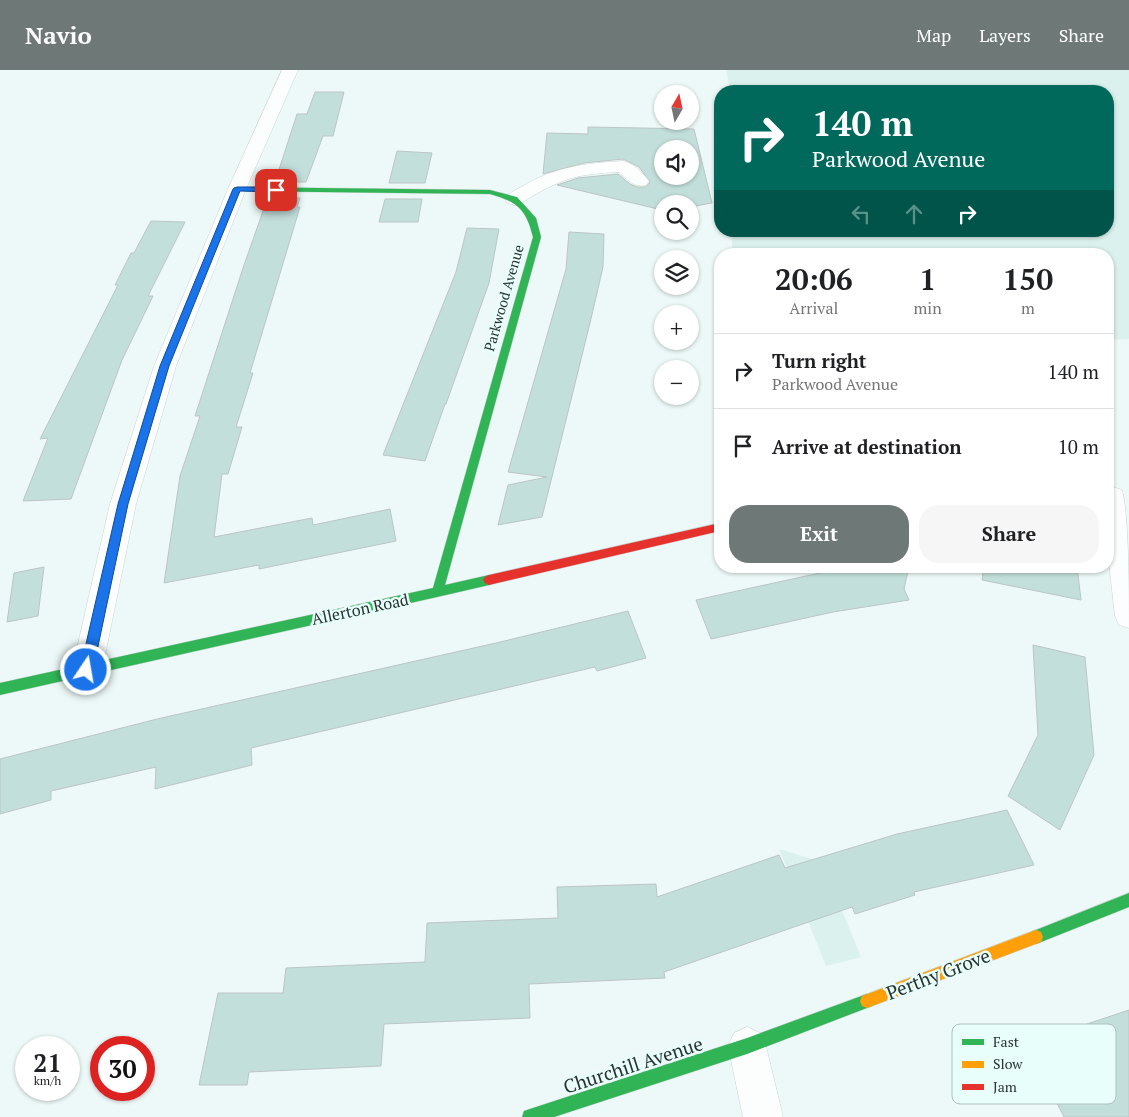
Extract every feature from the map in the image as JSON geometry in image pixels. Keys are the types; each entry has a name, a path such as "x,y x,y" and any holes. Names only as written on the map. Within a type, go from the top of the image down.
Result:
{"street":[{"path":"86,670 123,504 165,366 237,189 290,70"},
{"path":"237,189 490,192 514,199 547,180 567,172 628,160 640,180"},
{"name":"Parkwood Avenue","path":"437,592 536,237 532,218 514,199"},
{"path":"1117,497 1129,616"},
{"name":"Allerton Road","path":"0,688 437,592 714,528"},
{"name":"Perthy Grove","path":"747,1046 1129,900"},
{"path":"747,1046 764,1117"},
{"name":"Churchill Avenue","path":"530,1117 747,1046"}],"shaded area":[{"path":"726,70 1129,70 1129,339 1114,340 1114,248 732,248 732,237 1114,237 1114,85 729,85"},
{"path":"779,849 822,862 861,957 826,966"}],"building":[{"path":"315,92 344,92 333,136 323,136 306,182 275,182 297,114 307,114"},
{"path":"588,127 694,130 697,140 654,140 654,185 699,185 699,150 712,203 699,205 699,195 654,195 654,208 557,185 578,178 618,174 637,187 646,187 650,182 639,167 623,159 584,163 543,174 547,133 588,134"},
{"path":"397,151 432,153 425,183 389,183"},
{"path":"268,197 300,198 297,207 300,207 250,373 253,373 236,427 242,427 228,474 222,474 214,537 312,518 313,525 390,509 396,541 259,569 259,565 164,583 180,476 200,416 195,416"},
{"path":"385,199 422,199 418,222 379,222"},
{"path":"151,221 185,222 148,296 153,296 122,360 71,499 23,501 48,438 40,439 118,285 115,285 131,253 134,253"},
{"path":"467,228 499,229 489,283 425,461 383,455 456,272"},
{"path":"569,232 604,234 603,267 590,323 542,517 498,525 508,485 547,477 508,472 566,269"},
{"path":"44,567 38,616 7,622 14,573"},
{"path":"820,573 907,573 904,589 909,600 833,612 711,639 696,600"},
{"path":"983,573 1078,573 1081,600 982,580"},
{"path":"628,611 646,658 597,671 595,667 251,748 252,765 155,789 156,767 51,791 51,800 0,814 0,759 157,719 496,643"},
{"path":"1033,645 1085,657 1094,755 1060,830 1008,796 1038,735"},
{"path":"1007,810 1034,865 914,892 915,895 855,914 852,907 664,972 665,978 529,984 530,1018 384,1024 381,1066 249,1072 247,1085 199,1085 218,993 283,993 286,968 425,962 427,923 558,918 557,887 656,884 657,897 779,855 785,868 897,834"},
{"path":"1129,1010 1129,1117 1064,1117 1057,1104 1116,1104 1116,1024 1087,1024"}],"traffic: fast":[{"path":"237,189 490,192 514,199 532,218 537,237 437,592"},
{"path":"0,689 489,580"},
{"path":"1036,937 1129,900"},
{"path":"530,1117 747,1046 867,1001"}],"traffic: slow":[{"path":"867,1001 1036,937"}],"traffic: jam":[{"path":"489,580 714,528"}],"route":[{"path":"86,670 123,504 165,366 237,189 276,190"}]}
